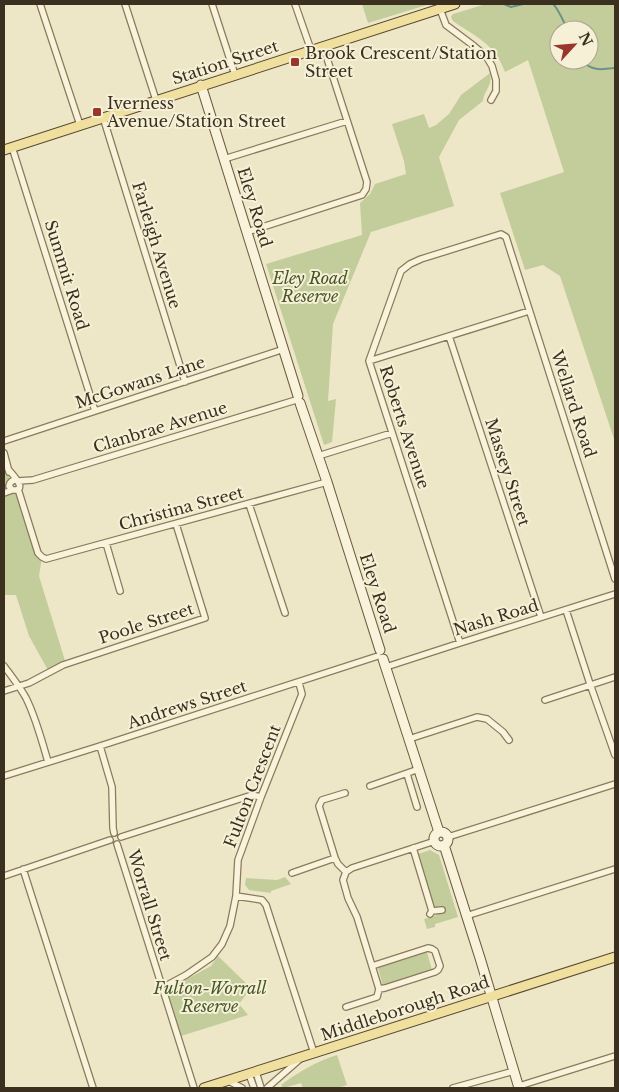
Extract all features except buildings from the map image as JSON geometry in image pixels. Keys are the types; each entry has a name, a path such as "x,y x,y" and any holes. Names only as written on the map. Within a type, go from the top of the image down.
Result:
{"main road":[{"name":"Station Street","path":"8,148 455,4"},
{"name":"Eley Road","path":"201,85 284,349 298,400 327,482 419,769 444,834"},
{"path":"444,846 439,846 434,836 444,834 447,843 444,846 519,1087"},
{"name":"Middleborough Road","path":"204,1088 615,957"}],"street":[{"path":"40,4 80,125"},
{"path":"125,4 156,100"},
{"path":"212,4 235,75"},
{"path":"295,4 311,50"},
{"path":"440,8 446,24 486,56 492,66 496,80 496,91 492,100"},
{"path":"247,232 362,195 366,189 367,182 323,46"},
{"name":"Farleigh Avenue","path":"103,117 185,382"},
{"path":"224,160 346,121"},
{"name":"Summit Road","path":"8,148 95,411"},
{"name":"Roberts Avenue","path":"460,643 369,361 401,271 421,259 501,234 506,237"},
{"name":"Wellard Road","path":"506,237 615,579"},
{"path":"369,361 529,311"},
{"name":"Massey Street","path":"449,336 541,617"},
{"name":"McGowans Lane","path":"4,441 284,349"},
{"name":"Clanbrae Avenue","path":"4,493 13,486 298,400"},
{"path":"318,456 392,433"},
{"path":"4,453 13,486"},
{"name":"Christina Street","path":"13,486 24,508 38,553 42,558 46,559 327,482"},
{"path":"249,504 285,613"},
{"name":"Poole Street","path":"4,691 30,683 63,665 206,618 176,524"},
{"path":"106,543 120,591"},
{"name":"Nash Road","path":"382,658 460,643 615,594"},
{"path":"566,610 615,755"},
{"name":"Andrews Street","path":"4,776 382,658"},
{"path":"4,666 19,686 32,711 48,762"},
{"path":"545,700 615,677"},
{"name":"Fulton Crescent","path":"162,988 186,975 212,957 222,944 230,926 236,896 238,860 302,694 298,683"},
{"path":"409,739 477,717 487,719 503,732 509,740"},
{"name":"Worrall Street","path":"100,746 112,787 114,833"},
{"path":"370,786 419,769"},
{"path":"407,774 417,807"},
{"path":"444,834 615,784"},
{"path":"345,793 322,800 319,806 335,858 346,872"},
{"path":"121,837 252,795 261,798"},
{"path":"110,840 111,835 114,833 121,837"},
{"path":"110,840 112,843 117,844 120,842 121,837"},
{"path":"4,876 110,840"},
{"path":"346,1008 377,997 379,989 357,917 348,898 343,880 346,872 352,868 435,841"},
{"name":"Worrall Street","path":"117,844 194,1088"},
{"path":"413,848 431,912 442,910"},
{"path":"292,873 335,858"},
{"path":"23,869 93,1088"},
{"path":"466,916 615,869"},
{"path":"236,896 262,900 266,905 314,1053"},
{"path":"372,966 428,948 435,951 440,966 435,972 379,989"},
{"path":"519,1087 615,1056"},
{"path":"267,1088 303,1057"},
{"path":"453,1088 514,1071"},
{"path":"252,1073 254,1088"},
{"path":"252,1073 261,1088"},
{"path":"229,1081 242,1088"}],"green space":[{"path":"362,4 430,4 368,23"},
{"path":"486,4 615,4 615,442 560,276 543,265 525,270 500,193 564,172 528,60 505,72 496,54 484,42 453,21 451,17 453,14"},
{"name":"Eley Road Reserve","path":"490,73 489,85 483,101 459,120 439,157 454,206 371,232 333,324 328,401 336,399 332,442 324,445 266,264 362,235 360,203 370,194 375,184 406,174 404,161 392,124 424,114 429,128 436,125 449,114 461,95"},
{"path":"4,461 13,490 24,508 42,557 39,576 66,664 49,672 29,636 16,595 4,595"},
{"path":"430,850 439,855 458,917 435,924 435,927 427,929 424,919 437,915 418,854"},
{"path":"285,877 291,884 271,891 271,893 249,890 245,885 246,878 277,880"},
{"path":"427,952 432,970 383,986 378,968"},
{"name":"Fulton-Worrall Reserve","path":"218,956 251,988 239,1004 248,1015 181,1036 167,990 211,966"},
{"path":"337,1055 347,1085 337,1088 303,1088 301,1083 284,1088 281,1085 308,1067"}],"waterway":[{"path":"504,4 511,7 523,4"},
{"path":"553,4 563,20"},
{"path":"599,69 615,68"}],"place":[{"name":"Brook Crescent/Station Street","path":"295,62"},
{"name":"Iverness Avenue/Station Street","path":"97,112"}]}
